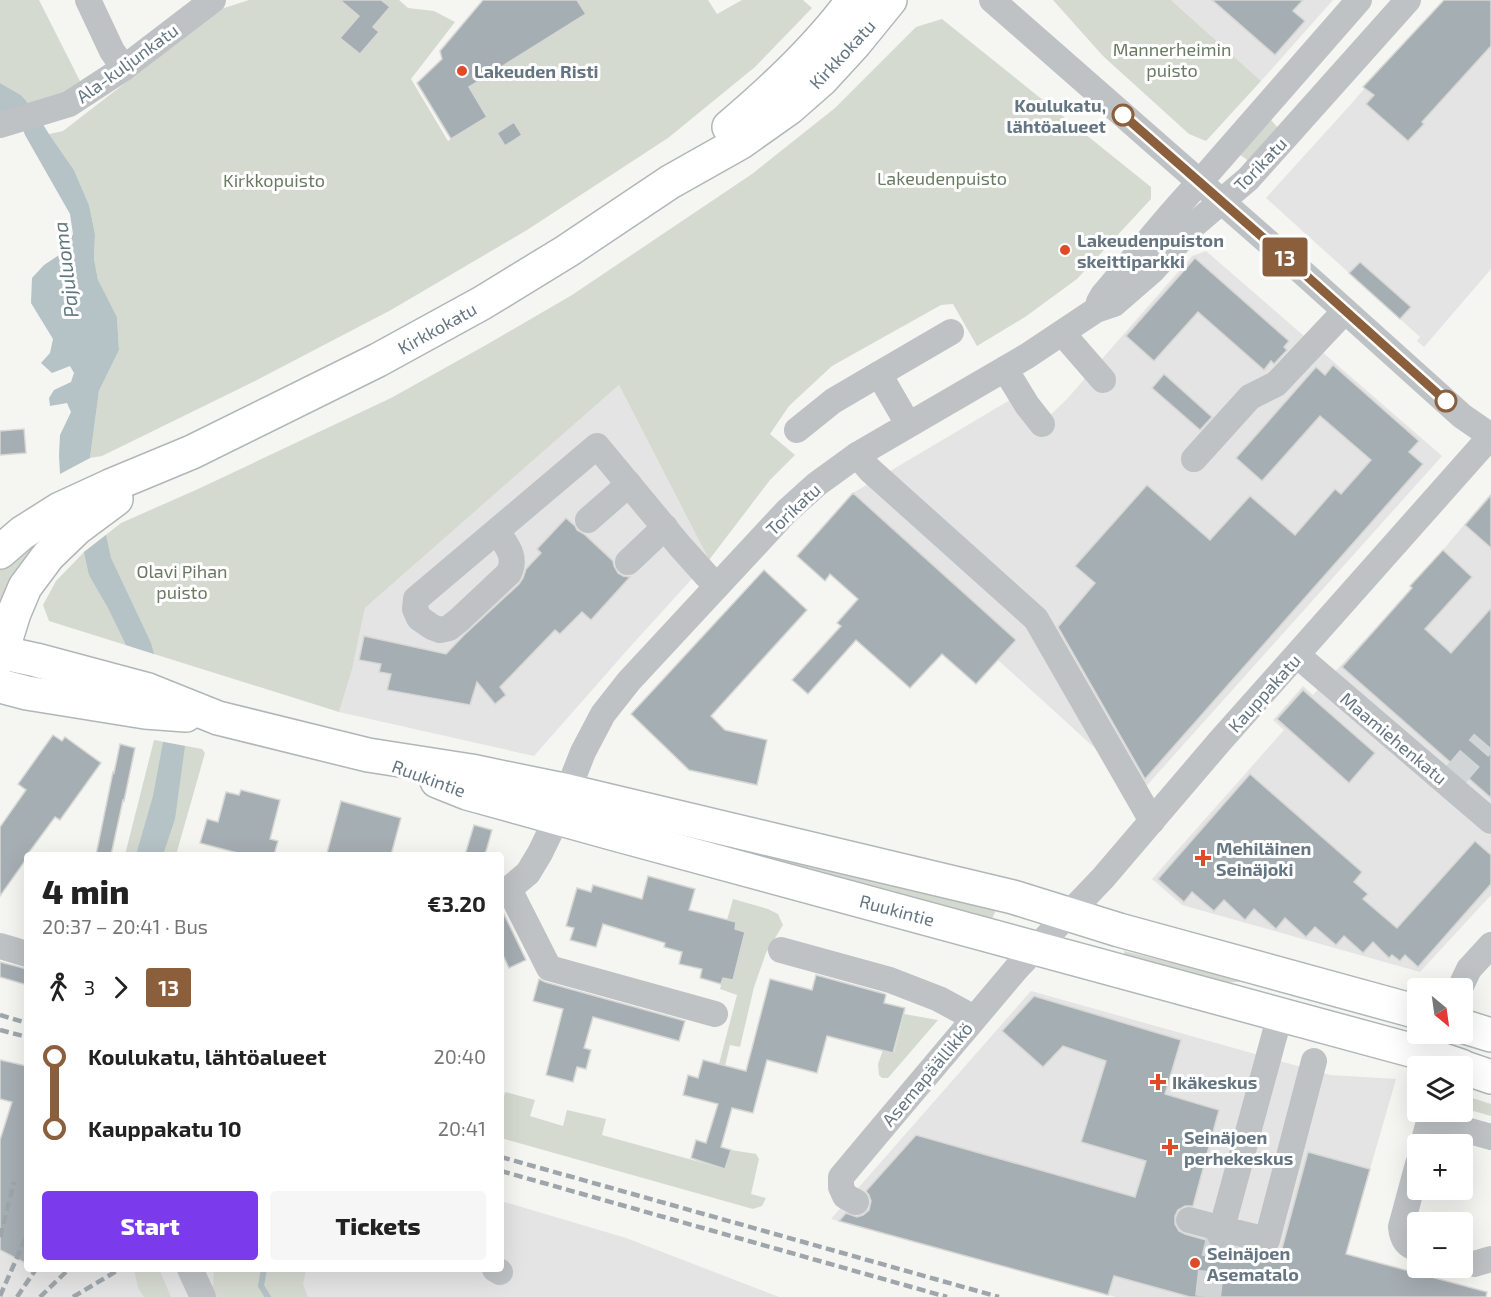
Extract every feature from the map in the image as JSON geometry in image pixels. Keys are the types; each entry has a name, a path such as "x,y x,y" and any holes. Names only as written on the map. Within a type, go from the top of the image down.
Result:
{"main road":[{"name":"Kirkkokatu","path":"670,182 803,60 853,0"},
{"name":"Kirkkokatu","path":"0,552 22,533 60,509 192,452 378,360 482,303 567,251 670,182 741,142 789,108 828,72 890,0"},
{"name":"Kirkkokatu","path":"1,654 14,612 25,587 48,556 77,528 117,498 192,452"},
{"name":"Ruukintie","path":"1,654 36,660 148,690 218,718 368,755 471,771 563,804 1013,897 1119,930 1407,1009"},
{"name":"Ruukintie","path":"0,686 27,693 145,712 218,718"},
{"name":"Ruukintie","path":"563,804 615,834 1280,1015 1432,1052"},
{"path":"1473,1029 1491,1035"},
{"name":"Ruukintie","path":"1473,1071 1491,1077"}],"street":[{"path":"88,0 112,51 124,68"},
{"name":"Ala-kuljunkatu","path":"7,123 69,105 124,68 189,8 213,0"},
{"path":"992,0 1462,416 1491,436"},
{"name":"Torikatu","path":"1096,310 1103,295 1175,208 1200,183 1359,0"},
{"name":"Torikatu","path":"505,891 528,873 540,853 563,804 583,752 603,714 629,681 786,512 817,484 857,454 1005,369 1096,310 1114,304 1152,271 1195,224 1248,179 1408,0"},
{"path":"1194,459 1250,397 1276,384 1345,311"},
{"path":"797,430 833,401 951,332"},
{"path":"1063,333 1103,380"},
{"path":"1005,369 1027,405 1042,423"},
{"path":"879,374 908,424"},
{"name":"Kauppakatu","path":"1035,949 1102,878 1220,741 1491,436"},
{"path":"497,531 597,446 717,586"},
{"path":"857,454 870,470 1036,619 1152,821"},
{"path":"588,520 629,484"},
{"path":"628,562 665,528"},
{"path":"1301,652 1442,767"},
{"name":"Maamiehenkatu","path":"1301,652 1491,821"},
{"path":"1463,786 1491,811"},
{"path":"505,891 549,968 715,1014"},
{"path":"1465,978 1469,969 1491,945"},
{"path":"0,946 24,953"},
{"name":"Asemapäällikkö","path":"856,1202 845,1196 841,1188 841,1178 974,1018 1035,949"},
{"path":"780,950 890,980 939,999 974,1018"},
{"path":"1226,1233 1280,1015"},
{"path":"1190,1220 1226,1233 1267,1240 1314,1061"},
{"path":"1441,1122 1491,1137"},
{"path":"1407,1243 1402,1237 1401,1227 1408,1200"},
{"path":"1473,1264 1491,1259"},
{"path":"191,1272 203,1297"}],"shaded area":[{"path":"1171,0 1333,0 1261,81"},
{"path":"1444,0 1491,0 1491,269 1424,347 1417,341 1420,337 1266,198 1352,103 1365,88 1363,87"},
{"path":"1206,251 1442,456 1132,802 1097,750 998,660 1016,640 853,493 1020,394 1042,423 1067,399 1192,256"},
{"path":"619,385 709,560 534,756 339,712 352,670 365,608"},
{"path":"1491,493 1491,895 1420,972 1182,905 1152,879 1284,730 1273,720 1303,686 1313,695 1389,614"},
{"path":"1031,991 1330,1075 1396,1079 1370,1169 1308,1152 1268,1297 1116,1297 831,1219"},
{"path":"24,1108 24,1272 504,1272 504,1202 626,1238 779,1297 0,1297 0,1140"}],"green space":[{"path":"0,0 39,0 83,87 34,110 21,95 0,83"},
{"name":"Kirkkopuisto","path":"249,0 399,0 408,8 434,11 455,22 411,79 448,141 487,117 469,87 577,0 708,0 717,14 742,0 803,0 812,8 755,67 668,138 527,230 391,310 253,382 102,456 90,458 99,391 119,350 117,317 98,281 94,259 95,234 89,205 74,170 49,134 63,131 221,9"},
{"name":"Mannerheimin puisto","path":"1053,0 1171,0 1261,81 1206,141 1189,134 1103,56"},
{"name":"Lakeudenpuisto","path":"942,19 1151,187 1151,199 1077,279 1025,317 977,346 953,304 941,305 832,366 789,406 770,434 795,455 770,480 709,560 619,385 365,608 352,670 339,712 49,621 43,605 56,581 84,552 121,523 391,398 572,295 752,174 835,108 916,27"},
{"path":"1271,120 1280,130 1250,162 1239,154"},
{"path":"72,515 1,602 0,602 0,567"},
{"path":"154,740 202,749 205,753 177,852 126,852"},
{"path":"635,824 997,908 991,921"},
{"path":"733,899 778,914 783,925 766,953 754,987 740,1047 730,1045 725,1066 719,1064 737,995 720,989 723,978 733,980 745,932 735,929 736,922 727,920"},
{"path":"1124,951 1227,976 1261,974 1384,1013 1380,1019 1248,981 1224,983 1127,961"},
{"path":"904,1014 938,1020 888,1078 882,1078 879,1075 878,1064 883,1050 894,1053"},
{"path":"505,1092 535,1100 530,1116 563,1126 567,1110 606,1119 602,1135 725,1169 731,1150 756,1154 759,1159 751,1194 766,1198 762,1206 753,1209 504,1139"},
{"path":"1473,1098 1491,1104 1491,1116 1473,1111"},
{"path":"135,1272 160,1272 171,1297 144,1297 138,1288"},
{"path":"214,1272 305,1272 303,1284 308,1297 217,1297 213,1287"}],"water":[{"path":"0,83 21,95 34,110 74,170 89,205 95,234 94,259 98,280 117,317 119,350 99,391 90,458 60,474 60,435 71,412 67,403 50,406 49,398 54,390 71,382 74,373 70,366 52,373 41,363 50,353 53,339 31,303 32,278 44,265 65,251 73,234 70,214 25,135 20,122 0,113"},
{"path":"106,535 111,558 154,654 126,645 89,575 84,552"},
{"path":"163,742 185,746 175,819 164,852 137,852 153,796"}],"building":[{"path":"340,0 381,0 390,7 373,27 379,32 360,54 340,38 359,16"},
{"name":"Lakeuden Risti","path":"483,0 577,0 586,14 469,87 487,117 451,139 417,83 442,59 440,51"},
{"path":"1212,0 1303,0 1293,11 1305,21 1275,55"},
{"path":"1444,0 1491,0 1491,46 1422,122 1424,124 1408,141 1366,104 1374,95 1363,87"},
{"name":"Lakeuden Risti","path":"514,122 522,135 505,146 497,133"},
{"path":"1195,258 1289,341 1284,347 1287,350 1274,364 1271,361 1264,370 1198,312 1154,361 1126,336"},
{"path":"1360,262 1411,307 1400,319 1349,273"},
{"path":"1333,365 1419,441 1409,452 1423,464 1145,779 1058,627 1095,583 1075,566 1147,485 1210,540 1250,496 1295,535 1335,489 1341,494 1371,460 1320,416 1262,481 1236,458 1316,367 1325,375"},
{"path":"1164,374 1212,417 1200,430 1152,388"},
{"path":"24,429 26,453 0,455 0,431"},
{"path":"853,493 1016,640 976,684 942,654 910,688 856,640 808,694 792,680 841,626 837,623 858,599 830,574 825,581 797,556"},
{"path":"1491,495 1491,548 1465,525"},
{"path":"566,518 613,561 618,573 630,577 591,620 582,612 560,634 555,630 500,687 506,695 495,704 477,682 470,705 387,690 391,674 379,672 381,664 359,660 364,636 446,654 519,584 526,569 541,553 537,549"},
{"path":"1443,550 1472,577 1425,629 1451,653 1491,608 1491,798 1342,667"},
{"path":"764,570 807,610 711,716 725,730 767,740 757,785 689,770 631,714"},
{"path":"1303,690 1375,753 1349,783 1277,719"},
{"path":"53,735 62,741 65,737 101,763 60,820 55,817 29,852 24,852 24,862 0,896 0,827 26,790 18,784"},
{"path":"120,744 135,748 112,852 97,852 113,772"},
{"path":"1250,774 1362,872 1354,882 1368,894 1363,899 1397,928 1475,841 1491,855 1491,884 1418,967 1405,955 1400,961 1392,955 1389,958 1373,942 1363,953 1344,936 1336,945 1315,927 1306,937 1285,918 1276,929 1254,909 1245,920 1224,900 1214,911 1192,892 1184,902 1158,879"},
{"path":"241,790 280,800 270,839 278,841 275,852 234,852 200,843 207,819 218,822 226,792 239,795"},
{"path":"341,801 401,818 392,852 327,852"},
{"path":"474,825 492,830 486,852 466,852"},
{"path":"648,876 695,889 689,910 736,922 735,929 745,932 733,980 723,978 721,984 700,978 702,969 679,964 682,952 664,947 665,943 603,924 596,947 570,940 574,928 566,926 577,888 591,892 593,885 642,899"},
{"path":"504,914 526,960 509,968 504,957"},
{"path":"0,962 24,968 24,984 0,977"},
{"path":"816,975 885,994 884,1003 905,1008 893,1053 827,1036 817,1073 767,1060 753,1113 732,1108 721,1147 731,1150 725,1169 691,1158 696,1140 706,1143 718,1104 683,1095 688,1075 698,1078 703,1060 746,1071 770,979 812,990"},
{"path":"539,979 685,1021 679,1041 593,1017 584,1048 591,1050 586,1069 577,1067 573,1082 546,1075 563,1009 533,1001"},
{"path":"1034,996 1181,1040 1165,1094 1219,1110 1193,1206 1185,1206 1178,1210 1175,1216 1175,1224 1179,1231 1206,1240 1217,1250 1230,1246 1263,1255 1281,1252 1308,1152 1370,1169 1346,1254 1407,1270 1407,1278 1435,1278 1487,1292 1486,1297 1190,1297 1114,1276 1108,1295 839,1221 846,1213 857,1217 869,1210 871,1201 866,1191 916,1135 1135,1197 1146,1161 1081,1142 1106,1061 1063,1046 1043,1067 1002,1031"},
{"path":"0,1060 24,1065 24,1262 0,1250 0,1140 12,1102 0,1099"}],"waterway":[{"name":"Pajuluoma","path":"263,1272 261,1286 268,1297"}],"tunnel":[{"path":"1453,778 1484,742"},
{"path":"1208,1297 1211,1271 1220,1235"}],"railway":[{"path":"0,1015 24,1022"},
{"path":"0,1030 24,1036"},
{"path":"504,1158 999,1297"},
{"path":"504,1172 947,1297"},
{"path":"0,1237 14,1182"},
{"path":"0,1296 24,1242"},
{"path":"17,1297 34,1272"},
{"path":"40,1297 66,1272"},
{"path":"73,1297 115,1272"}],"bus line":[{"name":"13","path":"1123,115 1446,401"}],"place":[{"name":"Lakeuden Risti","path":"462,71"},
{"name":"Koulukatu, lähtöalueet","path":"1123,115"},
{"name":"Lakeudenpuiston skeittiparkki","path":"1065,250"},
{"name":"Mehiläinen Seinäjoki","path":"1203,858"},
{"name":"Ikäkeskus","path":"1158,1082"},
{"name":"Seinäjoen perhekeskus","path":"1170,1147"},
{"name":"Seinäjoen Asematalo","path":"1195,1263"}],"park label":[{"name":"Olavi Pihan puisto","path":"182,581"}]}
